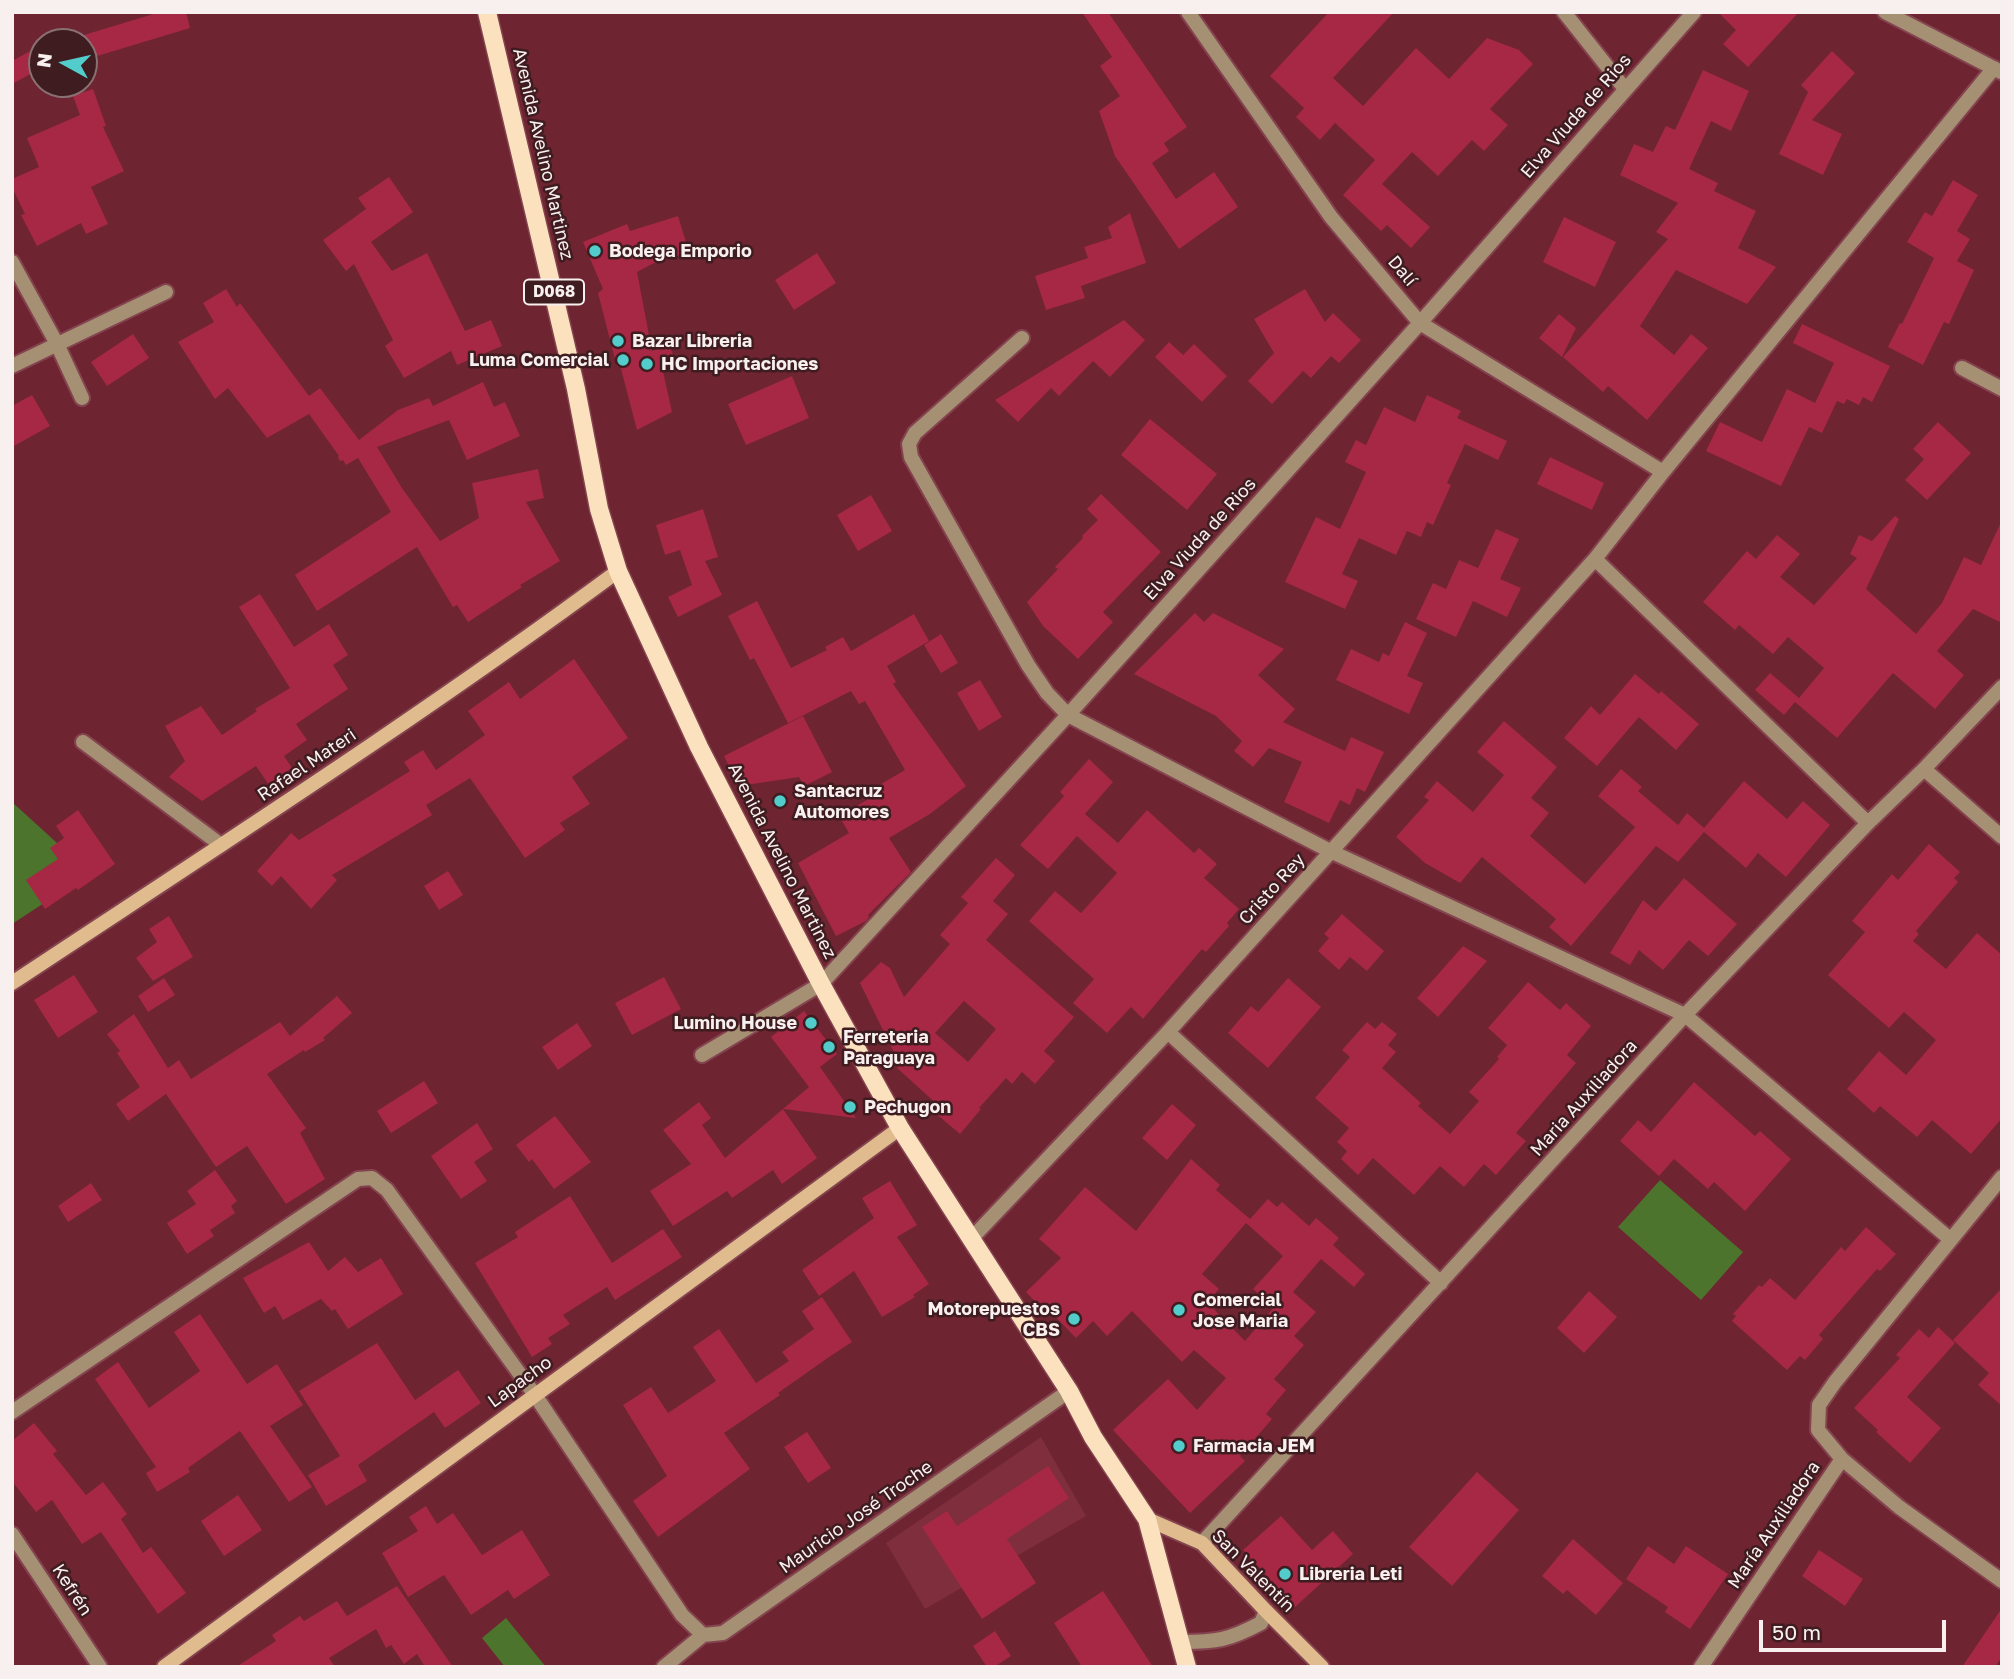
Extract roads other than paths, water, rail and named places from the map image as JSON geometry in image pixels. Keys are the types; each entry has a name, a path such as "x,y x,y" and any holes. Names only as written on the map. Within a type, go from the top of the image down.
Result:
{"main road":[{"name":"Avenida Avelino Martinez","path":"487,12 576,389 599,509 618,571 699,747 821,984 900,1128 1069,1391 1093,1437 1147,1519 1187,1667"},
{"name":"Rafael Materi","path":"12,983 330,774 558,616 618,571"},
{"name":"Lapacho","path":"164,1667 900,1128"},
{"name":"San Valentín","path":"1147,1519 1202,1543 1322,1667"}],"street":[{"name":"Dalí","path":"1188,12 1331,217 1420,323 1663,472"},
{"path":"1564,12 1625,89"},
{"name":"Elva Viuda de Rios","path":"702,1055 821,984 1068,715 1420,323 1694,12"},
{"path":"1885,12 1998,70"},
{"name":"Cristo Rey","path":"971,1239 1168,1032 1595,559 1663,472 1998,70"},
{"path":"12,262 57,344 82,398"},
{"path":"12,366 166,292"},
{"path":"1022,338 915,433 909,444 911,457 1028,665 1047,693 1068,715 1332,852 1685,1015 1950,1239"},
{"path":"1962,368 2002,389"},
{"path":"1595,559 1868,823"},
{"name":"Maria Auxiliadora","path":"1202,1543 1685,1015 2002,687"},
{"path":"83,742 221,845"},
{"path":"1924,769 2002,837"},
{"path":"1168,1032 1441,1283"},
{"name":"María Auxiliadora","path":"1701,1667 1842,1460 1818,1430 1819,1405 2002,1177"},
{"path":"12,1412 358,1179 372,1178 387,1190 535,1395 682,1615 703,1635"},
{"name":"Mauricio José Troche","path":"664,1667 703,1635 723,1633 1069,1391"},
{"path":"1842,1460 1899,1507 2002,1581"},
{"name":"Kefrén","path":"12,1534 100,1667"},
{"path":"1181,1642 1209,1642 1234,1637 1261,1623 1266,1611"}],"place":[{"name":"Bodega Emporio","path":"595,251"},
{"name":"Bazar Libreria","path":"618,341"},
{"name":"Luma Comercial","path":"623,360"},
{"name":"HC Importaciones","path":"647,364"},
{"name":"Santacruz Automores","path":"780,801"},
{"name":"Lumino House","path":"811,1023"},
{"name":"Ferreteria Paraguaya","path":"829,1047"},
{"name":"Pechugon","path":"850,1107"},
{"name":"Comercial Jose Maria","path":"1179,1310"},
{"name":"Motorepuestos CBS","path":"1074,1319"},
{"name":"Farmacia JEM","path":"1179,1446"},
{"name":"Libreria Leti","path":"1285,1574"}]}
